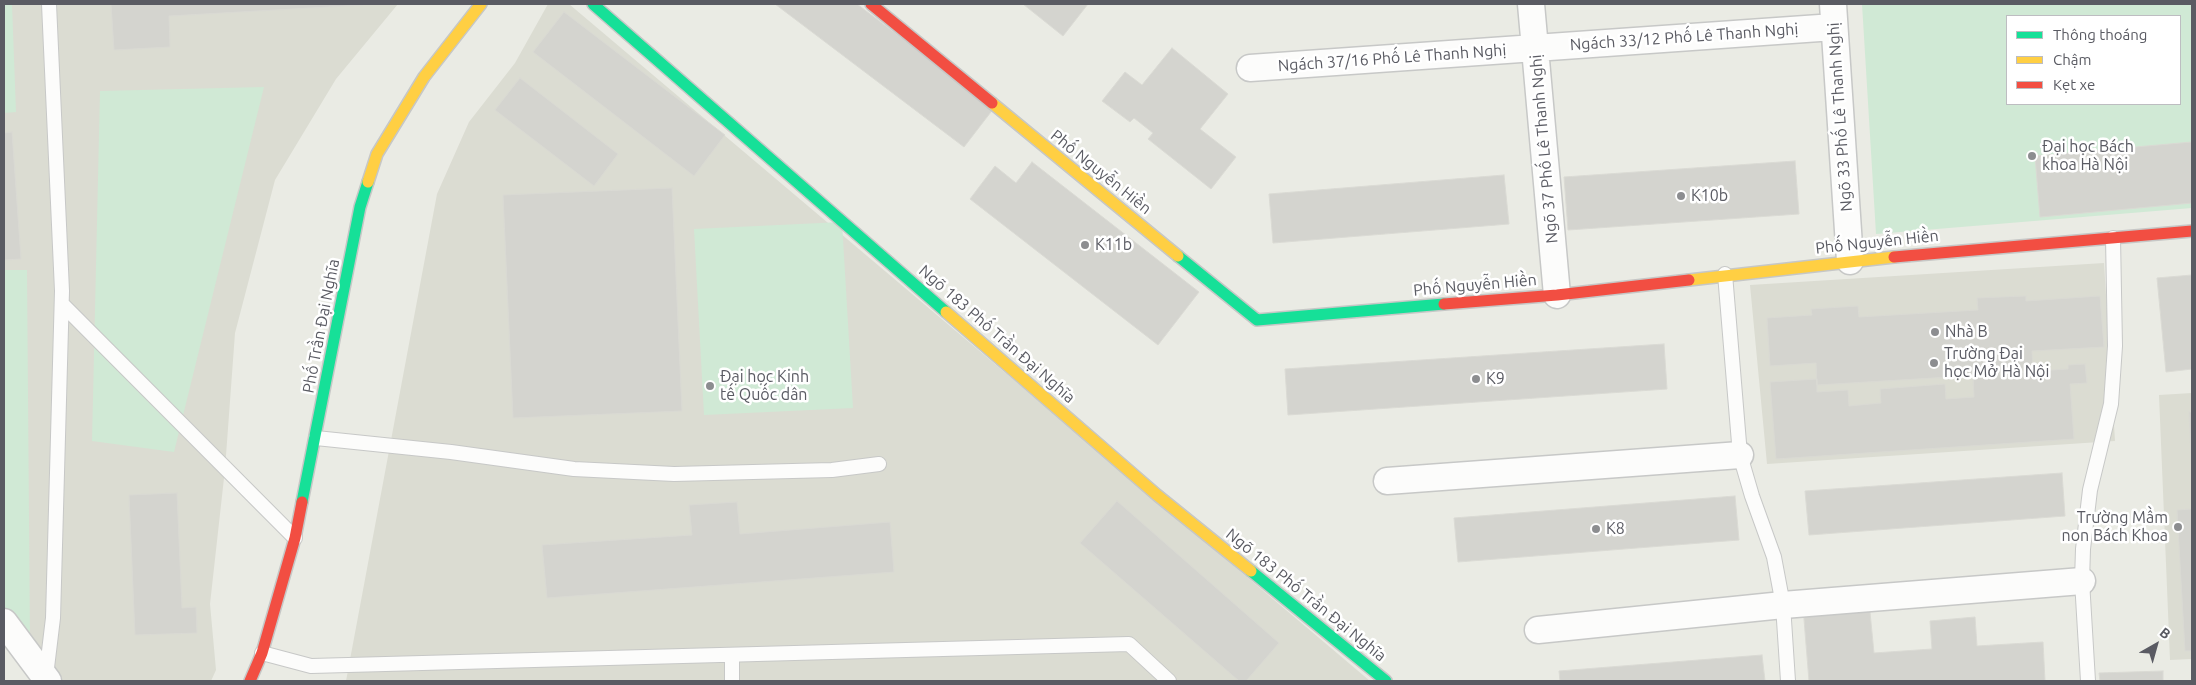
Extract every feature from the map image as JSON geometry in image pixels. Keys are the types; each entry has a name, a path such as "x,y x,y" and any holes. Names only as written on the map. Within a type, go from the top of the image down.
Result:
{"street":[{"name":"Phố Trần Đại Nghĩa","path":"250,681 262,653 295,538 360,207 377,154 424,77 481,4"},
{"name":"Ngõ 183 Phố Trần Đại Nghĩa","path":"593,4 1157,495 1386,681"},
{"name":"Phố Nguyễn Hiền","path":"872,4 1256,320 1557,294 1850,261 2192,231"},
{"name":"Ngõ 37 Phố Lê Thanh Nghị","path":"1530,4 1557,294"},
{"name":"Ngách 33/12 Phố Lê Thanh Nghị","path":"1534,48 1834,15"},
{"name":"Ngõ 33 Phố Lê Thanh Nghị","path":"1834,15 1850,261"},
{"name":"Ngách 37/16 Phố Lê Thanh Nghị","path":"1250,68 1534,48"},
{"path":"1387,482 1740,455"},
{"path":"1538,630 1783,605 2082,581"},
{"path":"4,622 45,680"}],"lane":[{"path":"45,680 53,618 62,304 49,4"},
{"path":"2088,681 2082,581 2083,550 2090,490 2111,404 2115,346 2113,238"},
{"path":"1726,274 1740,455 1752,496 1774,557 1783,605 1788,681"},
{"path":"62,304 295,538"},
{"path":"316,438 451,452 574,470 674,474 832,470 879,464"},
{"path":"262,653 311,666 1129,644 1169,681"},
{"path":"732,655 732,681"}],"shaded area":[{"path":"4,4 398,4 336,79 275,180 235,333 225,469 210,604 216,670 211,681 54,681 4,611"},
{"name":"Đại học Kinh tế Quốc dân","path":"548,4 569,4 1370,681 346,681 437,194 469,122 515,63"},
{"name":"Trường Đại học Mở Hà Nội","path":"2104,263 2115,441 1767,464 1750,285"},
{"name":"Trường Mầm non Bách Khoa","path":"2192,393 2192,659 2170,660 2159,395"}],"green space":[{"path":"4,4 12,4 16,112 4,113"},
{"name":"Đại học Bách khoa Hà Nội","path":"1862,4 2192,4 2192,208 1876,234"},
{"path":"264,87 174,452 92,441 100,91"},
{"path":"842,222 853,408 704,415 694,229"},
{"path":"4,270 27,270 30,644 4,611"}],"building":[{"path":"111,4 363,5 169,16 170,47 114,50"},
{"path":"775,4 857,4 994,108 964,147"},
{"path":"1023,4 1088,4 1063,36"},
{"path":"564,12 725,135 694,176 533,52"},
{"path":"1172,48 1228,94 1200,129 1236,157 1211,189 1148,139 1153,133 1134,118 1130,122 1102,101 1125,72 1142,85"},
{"path":"520,78 618,154 594,186 495,110"},
{"path":"12,132 21,259 4,260 4,133"},
{"path":"2192,142 2192,203 2040,217 2035,156"},
{"name":"K10b","path":"1795,161 1799,214 1568,230 1564,177"},
{"name":"K11b","path":"1032,162 1199,292 1158,345 970,199 995,166 1016,183"},
{"path":"1504,175 1509,224 1273,243 1269,194"},
{"path":"672,188 682,411 513,418 503,195"},
{"path":"2192,275 2192,369 2166,372 2157,278"},
{"name":"Nhà B","path":"2026,296 2026,301 2100,296 2104,347 2032,351 2033,372 1817,385 1816,363 1770,366 1767,318 1812,315 1811,309 1858,306 1859,317 1978,310 1977,298"},
{"name":"K9","path":"1664,344 1667,389 1288,415 1285,369"},
{"path":"2085,364 2087,383 2070,384 2074,439 1776,459 1770,382 1817,379 1817,392 1848,390 1849,406 1881,403 1880,389 1945,384 1946,399 1974,397 1973,375 2068,369 2068,365"},
{"path":"2189,412 2192,412 2192,474"},
{"path":"2062,473 2065,516 1809,535 1805,491"},
{"path":"177,493 182,608 196,607 197,633 135,635 129,495"},
{"name":"K8","path":"1735,496 1739,540 1458,562 1454,518"},
{"path":"1117,501 1279,643 1246,681 1239,681 1080,543"},
{"path":"737,502 740,534 890,522 894,572 547,598 542,545 692,535 689,505"},
{"path":"2192,509 2192,651 2185,651 2177,510"},
{"path":"1869,602 1874,653 1932,649 1930,621 1975,617 1977,646 2043,642 2045,681 1809,681 1803,607"},
{"path":"1762,655 1765,681 1560,681 1559,671"},
{"path":"2163,671 2163,681 2100,681 2099,673"}],"traffic: fast":[{"path":"593,4 946,312"},
{"path":"302,502 360,207 368,182"},
{"path":"1178,256 1257,320 1444,304"},
{"path":"1251,571 1386,681"}],"traffic: slow":[{"path":"368,182 377,154 424,77 481,4"},
{"path":"992,103 1178,256"},
{"path":"1689,280 1894,257"},
{"path":"946,312 1157,495 1251,571"}],"traffic: jam":[{"path":"871,4 992,103"},
{"path":"1894,257 2192,231"},
{"path":"1444,304 1557,295 1689,280"},
{"path":"250,681 262,653 295,538 302,502"}],"place":[{"name":"Đại học Bách khoa Hà Nội","path":"2032,156"},
{"name":"K10b","path":"1681,196"},
{"name":"K11b","path":"1085,245"},
{"name":"Nhà B","path":"1935,332"},
{"name":"Trường Đại học Mở Hà Nội","path":"1934,363"},
{"name":"K9","path":"1476,379"},
{"name":"Đại học Kinh tế Quốc dân","path":"710,386"},
{"name":"Trường Mầm non Bách Khoa","path":"2178,527"},
{"name":"K8","path":"1596,529"}]}
